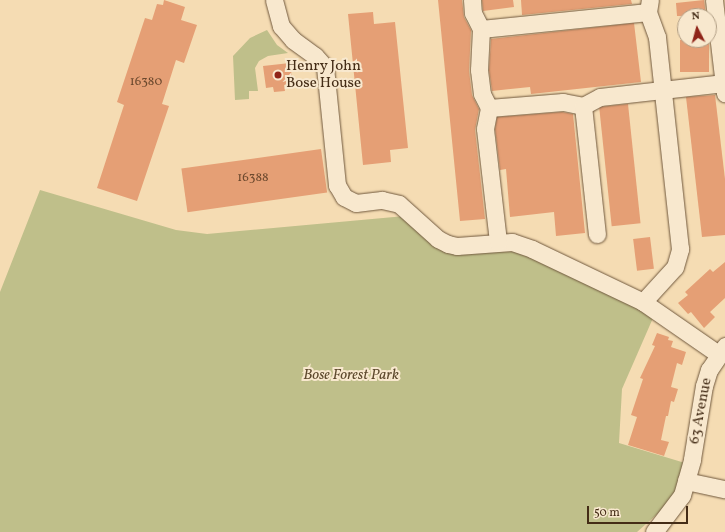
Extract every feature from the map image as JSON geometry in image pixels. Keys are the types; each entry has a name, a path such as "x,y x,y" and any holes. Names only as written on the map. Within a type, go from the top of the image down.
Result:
{"street":[{"path":"274,0 281,26 293,40 315,56 325,66 337,185 344,197 356,203 382,200 399,204 438,239 448,244 457,246 512,242 532,249 643,302 721,350"},
{"path":"472,0 473,13 480,29 479,70 482,94 489,108 485,129 498,242"},
{"path":"489,108 563,102 583,106 600,97 663,91 724,88 714,0"},
{"path":"480,29 649,6 657,37 679,253 675,267 643,302"},
{"path":"583,106 597,234"},
{"name":"63 Avenue","path":"654,532 670,514 682,495 704,386 721,350"},
{"path":"686,480 725,489"}],"green space":[{"path":"267,30 277,45 288,53 268,56 259,61 255,68 258,91 249,91 249,99 235,100 233,56 250,38"},
{"name":"Bose Forest Park","path":"40,190 176,230 207,234 405,216 429,241 517,250 631,304 653,318 622,389 619,443 685,463 677,489 664,508 637,532 0,532 0,292"}],"building":[{"path":"164,0 185,7 181,20 197,25 184,63 176,60 162,104 169,106 137,201 97,188 124,105 117,102 145,18 152,20 157,4 163,5"},
{"path":"438,0 462,0 464,17 471,30 469,71 472,95 479,109 475,130 485,219 460,221"},
{"path":"482,0 513,0 514,7 483,11"},
{"path":"521,0 631,0 632,4 522,15"},
{"path":"704,0 705,8 677,8 677,16 676,3"},
{"path":"373,12 374,24 395,22 408,148 390,150 391,162 363,165 348,14"},
{"path":"634,23 641,82 531,94 530,87 492,91 489,70 491,39"},
{"path":"680,48 709,48 709,72 680,72"},
{"name":"Henry John Bose House","path":"290,63 293,83 284,85 285,91 274,92 273,87 266,88 263,66"},
{"path":"715,95 725,179 725,235 702,237 686,97"},
{"path":"628,104 641,223 612,226 599,107"},
{"path":"562,112 573,114 585,233 556,236 554,212 510,217 506,169 500,170 495,129 497,117"},
{"path":"321,149 327,193 187,212 181,169"},
{"path":"650,237 654,269 637,271 633,239"},
{"path":"725,262 725,298 710,312 715,317 704,328 691,312 688,314 678,303 688,295 685,292 710,269 713,272"},
{"path":"657,333 669,337 668,340 673,341 671,347 686,352 682,365 677,363 671,387 678,389 674,402 671,401 668,416 666,416 661,440 669,442 664,456 628,445 637,417 631,415 643,379 640,378 655,346 652,345"}],"place":[{"name":"Henry John Bose House","path":"278,75"}]}
